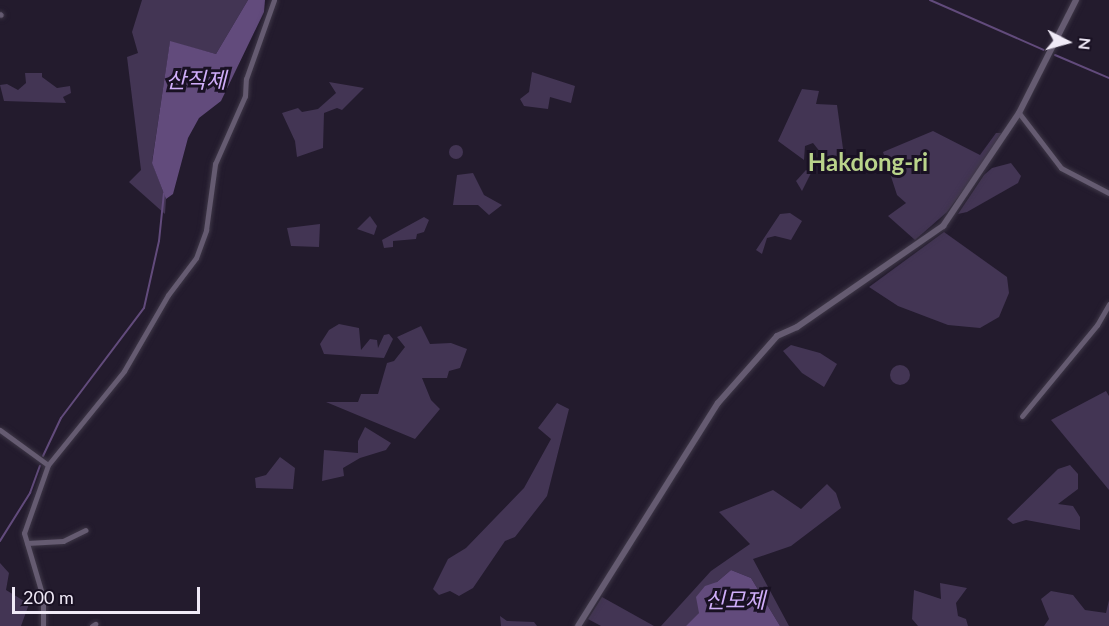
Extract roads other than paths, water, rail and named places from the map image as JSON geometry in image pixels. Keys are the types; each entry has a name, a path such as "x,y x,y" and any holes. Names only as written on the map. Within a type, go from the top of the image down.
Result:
{"street":[{"path":"43,626 43,597 24,533 48,465 124,371 168,295 196,258 206,230 215,164 244,96 246,79 274,0"},
{"path":"578,626 718,403 777,336 797,327 943,226 1019,113 1076,0"},
{"path":"1019,113 1061,168 1109,193"},
{"path":"1022,416 1097,325 1109,304"},
{"path":"0,430 48,465"},
{"path":"27,543 63,541 86,530"}],"water":[{"name":"산직제","path":"248,0 265,0 264,12 221,101 199,118 188,138 173,194 166,199 152,163 170,41 216,54"},
{"name":"신모제","path":"731,570 751,578 780,626 686,626 699,613 696,597 705,586 717,582"}],"waterway":[{"path":"930,0 1044,50"},
{"path":"1055,55 1109,78"},
{"path":"43,456 61,418 144,308 159,241 164,193"},
{"path":"0,541 30,493 40,466"}],"district":[{"name":"Hakdong-ri","path":"868,162"}]}
